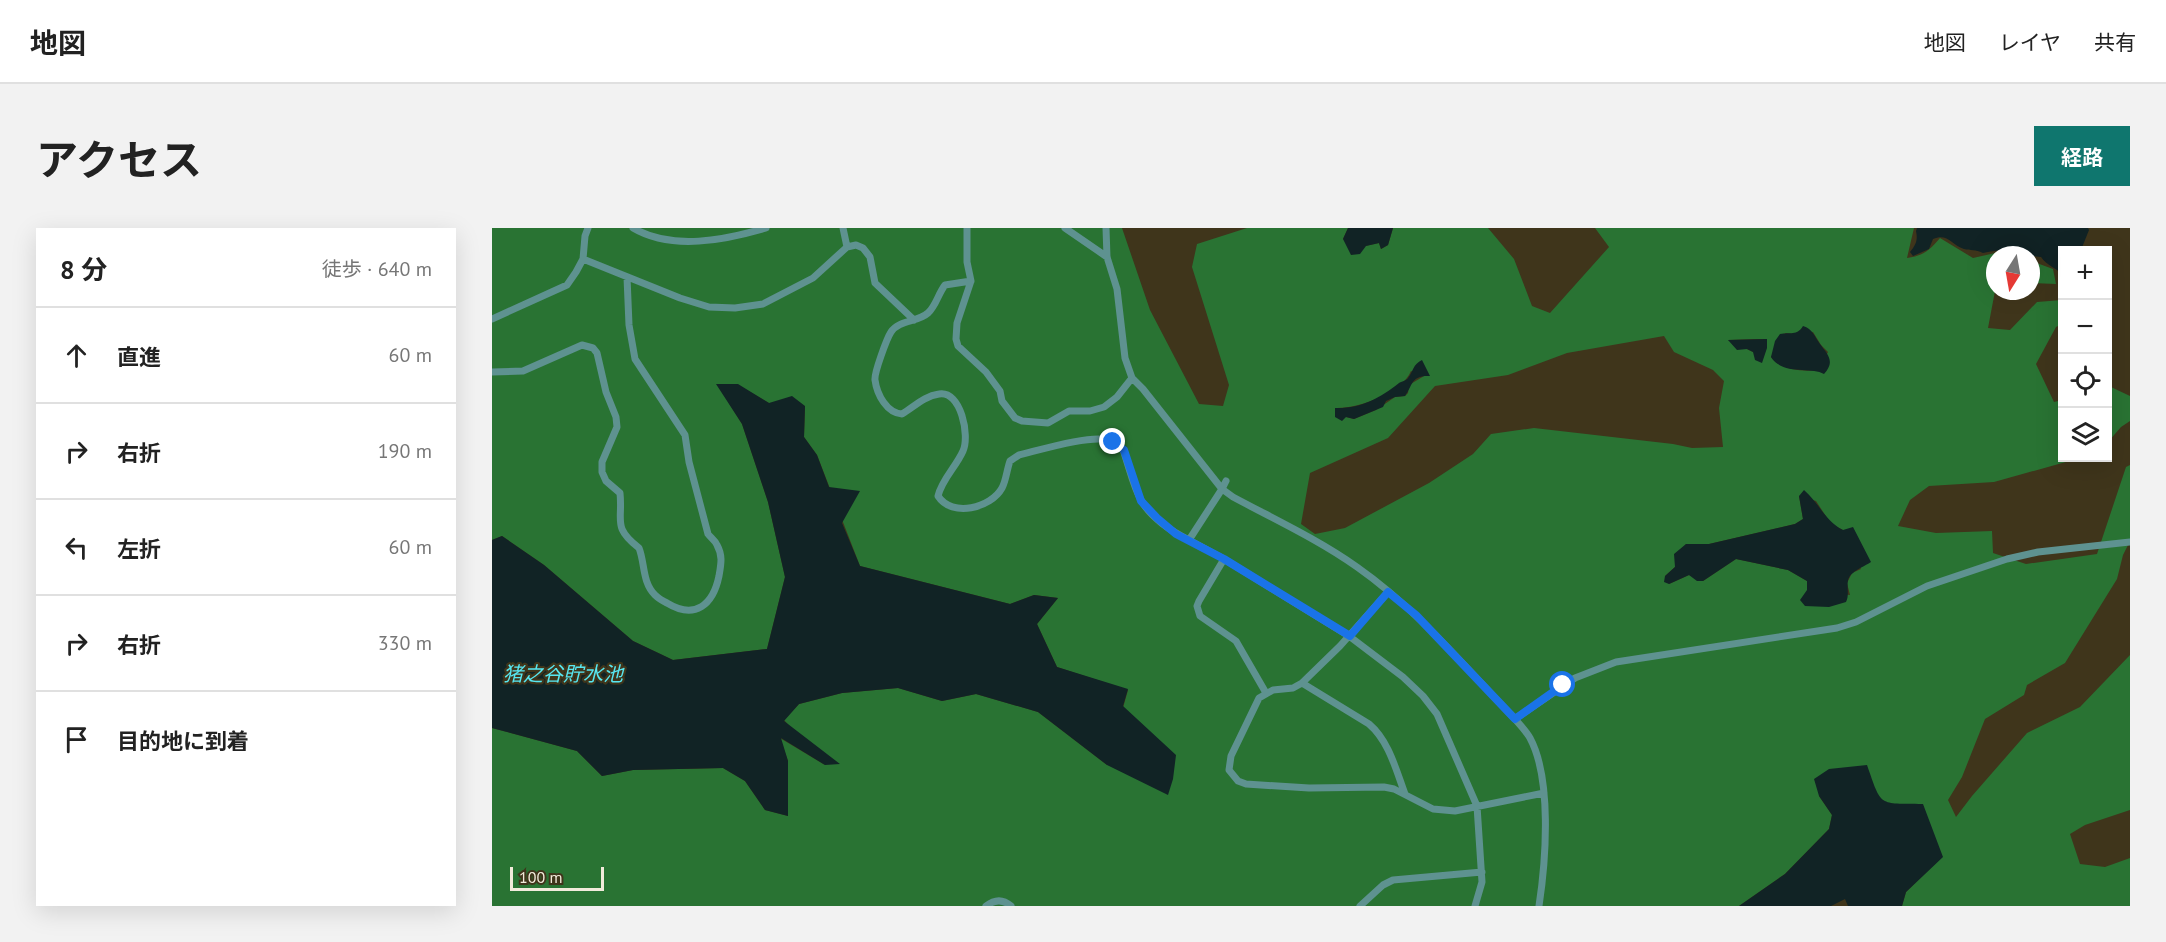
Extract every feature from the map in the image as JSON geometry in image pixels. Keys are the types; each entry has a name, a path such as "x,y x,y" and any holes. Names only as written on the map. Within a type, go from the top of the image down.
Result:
{"street":[{"path":"492,319 567,285 583,259 588,228"},
{"path":"633,228 661,238 690,242 766,228"},
{"path":"843,228 847,247"},
{"path":"968,228 967,262 971,280 957,323 956,339 958,346 986,372 1000,391 1002,401 1015,418 1022,421 1048,423 1069,411 1090,411 1104,407 1117,397 1132,378"},
{"path":"1065,228 1107,257"},
{"path":"1106,228 1107,257 1117,289 1125,358 1132,378 1222,489 1357,567 1388,592 1416,615 1515,719 1529,737 1536,755 1544,793 1543,879 1539,906"},
{"path":"583,259 699,304 709,307 735,308 763,304 813,278 847,247 856,245 868,252 875,283 914,320"},
{"path":"492,372 523,370 582,345 593,348 597,353 606,392 616,417 615,434 602,462 602,472 606,481 620,493 621,529 625,537 639,548 644,575 656,596 676,608 685,610 704,607 711,600 716,588 722,556 716,542 708,534 689,462 685,435 634,359 629,326 627,277"},
{"path":"971,280 945,285 928,313 895,327 890,333 875,379 884,404 890,411 897,414 902,414 918,402 939,394 951,398 957,406 966,429 966,442 963,451 940,488 938,496 941,501 948,506 967,510 998,495 1003,487 1010,461 1019,455 1088,440 1106,439 1119,445 1124,450 1141,501 1176,534 1224,559 1350,636 1403,676 1424,696 1437,714 1477,806 1482,872 1480,893 1474,906"},
{"path":"1189,540 1226,481"},
{"path":"1515,719 1575,678 1616,662 1837,628 1856,622 1927,586 2007,559 2038,552 2130,542"},
{"path":"1224,559 1198,601 1198,612 1200,616 1236,642 1266,693"},
{"path":"1388,592 1350,636 1302,683 1293,688 1266,693 1254,705 1231,756 1229,770 1232,776 1246,784 1309,788 1384,787 1405,794 1424,806 1443,811 1455,811 1544,793"},
{"path":"1302,683 1377,731 1384,740 1405,794"},
{"path":"1360,906 1383,885 1394,880 1482,872"},
{"path":"986,906 994,900 1002,900 1011,906"}],"green space":[{"path":"492,228 1122,228 1150,310 1199,404 1223,406 1229,385 1192,267 1197,244 1247,228 1348,228 1343,239 1365,246 1379,243 1381,249 1388,245 1393,228 1488,228 1514,259 1532,306 1550,313 1609,247 1595,228 1914,228 1907,258 1926,252 1940,238 1973,258 1986,255 1986,300 1993,300 1988,328 2010,330 2037,302 2058,300 2058,326 2036,364 2054,402 2058,401 2058,462 2066,462 1994,482 1929,486 1910,500 1898,526 1936,533 1992,531 1993,553 2026,564 2097,554 2126,467 2130,465 2130,541 2123,555 2117,579 2065,663 2027,685 2024,695 1985,719 1962,777 1948,800 1956,817 2027,733 2080,707 2130,655 2130,810 2085,825 2070,834 2080,864 2105,867 2130,858 2130,906 1902,906 1906,892 1942,857 1878,796 1819,796 1832,815 1829,829 1785,874 1739,906 492,906 492,728 577,751 602,776 633,770 723,768 745,781 765,810 788,816 788,761 780,738 825,765 784,720 799,704 842,693 898,688 942,701 976,694 1038,712 1107,765 1128,690 1057,667 1037,624 1058,598 1034,595 1010,604 860,566 817,455 804,437 805,406 769,403 738,385 717,384 742,424 768,502 785,577 767,649 673,660 633,641 544,565 502,536 492,540","holes":["1800,331 1813,332 1828,352 1818,370 1792,369 1780,365 1771,357 1785,333 1794,334","1664,336 1674,352 1713,370 1724,381 1719,408 1723,447 1692,448 1534,428 1491,434 1473,454 1429,483 1345,528 1315,534 1301,524 1310,473 1388,438 1435,386 1508,375 1567,353","1767,339 1753,352 1728,340","1411,371 1424,376 1409,385 1405,396 1395,397 1376,410 1354,419 1346,417 1335,408 1367,403 1389,393 1399,386","1799,496 1816,501 1831,524 1843,530 1861,569 1852,573 1847,583 1850,595 1807,590 1807,581 1788,570 1736,559 1703,581 1689,575 1669,584 1665,576 1675,567 1686,544 1709,544 1795,524 1803,519"]},
{"path":"2040,264 2053,269 2056,284 2040,283"},
{"path":"2112,387 2130,396 2130,421 2112,437"}],"water":[{"path":"1348,228 1393,228 1388,245 1381,249 1379,243 1366,246 1360,254 1351,255 1343,239"},
{"path":"1917,228 2088,228 2089,230 2083,246 2058,246 2058,271 2040,257 2040,246 1986,246 1986,252 1983,253 1964,249 1942,237 1933,239 1929,249 1913,256 1910,252 1916,242"},
{"path":"1803,326 1811,331 1829,358 1828,369 1824,374 1783,367 1771,357 1775,341 1780,334 1796,332"},
{"path":"1767,339 1767,348 1762,363 1755,360 1753,352 1747,349 1737,350 1728,340"},
{"path":"1422,360 1430,376 1416,379 1405,396 1386,401 1383,407 1354,419 1346,417 1342,421 1335,417 1335,408 1353,407 1369,402 1410,376 1415,366"},
{"name":"猪之谷貯水池","path":"716,384 738,384 769,403 792,396 805,406 804,437 817,455 829,487 860,491 842,523 860,566 1010,604 1034,595 1058,598 1037,624 1057,667 1128,689 1123,706 1176,755 1168,795 1107,765 1038,712 976,694 942,701 898,688 842,693 799,704 784,721 840,764 825,765 781,738 788,761 788,816 765,810 745,781 723,768 633,770 602,776 577,751 492,728 492,540 502,536 544,565 633,641 673,660 767,649 785,577 768,502 742,424"},
{"path":"1804,490 1837,526 1843,530 1853,527 1871,562 1857,570 1848,579 1846,602 1829,607 1805,606 1800,600 1807,590 1807,581 1788,570 1736,559 1703,581 1697,581 1689,575 1669,584 1664,582 1665,576 1675,567 1674,554 1686,544 1709,544 1795,524 1803,519 1799,496"},
{"path":"1867,765 1879,796 1884,800 1897,804 1923,804 1943,857 1906,892 1902,906 1848,906 1845,899 1831,906 1739,906 1785,874 1829,829 1832,815 1819,796 1814,779 1829,769"}],"route":[{"path":"1113,442 1124,450 1141,501 1176,534 1224,559 1350,636 1388,592 1416,615 1515,719 1563,685"}]}
